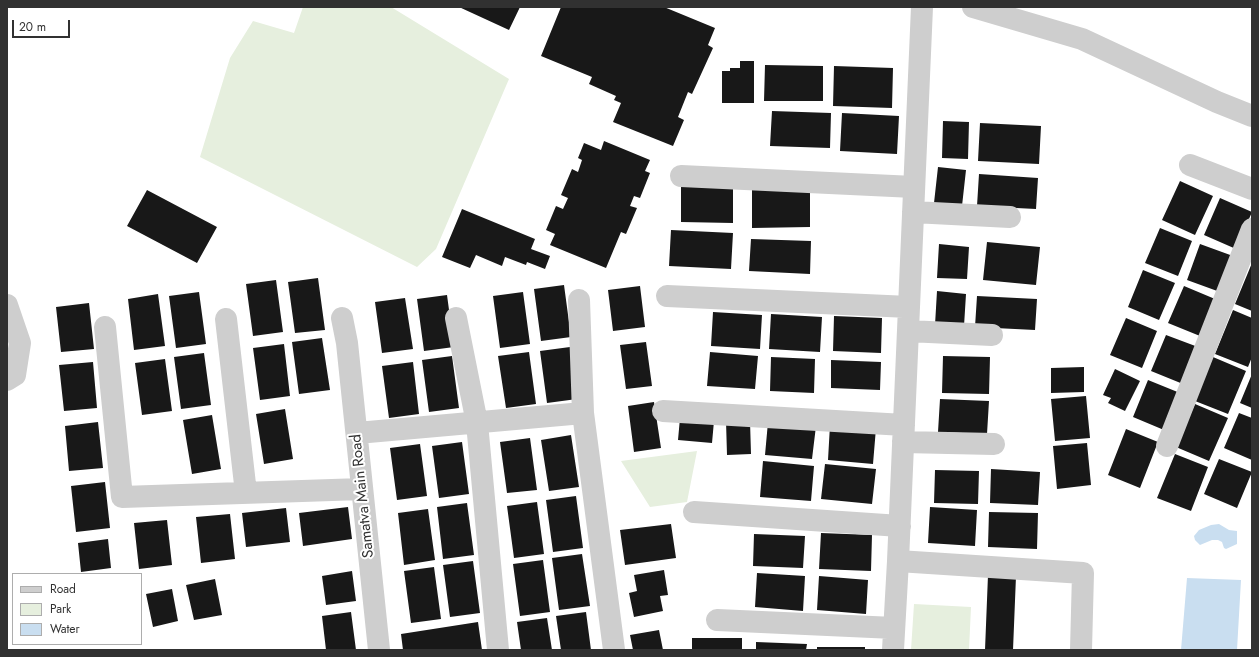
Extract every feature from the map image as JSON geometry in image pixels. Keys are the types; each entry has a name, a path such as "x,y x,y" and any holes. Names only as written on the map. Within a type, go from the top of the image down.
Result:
{"street":[{"path":"892,650 900,526 922,7"},
{"path":"973,7 1082,39 1217,102 1252,116"},
{"path":"1190,165 1252,189"},
{"path":"681,176 914,187"},
{"path":"913,212 1010,217"},
{"path":"1167,446 1252,229"},
{"path":"667,296 909,307"},
{"path":"579,300 583,413 614,650"},
{"path":"7,305 20,343 15,375 7,380"},
{"name":"Samatva Main Road","path":"342,318 347,343 379,650"},
{"path":"456,318 477,423 498,650"},
{"path":"226,319 246,493"},
{"path":"105,327 122,497 362,489"},
{"path":"908,331 992,335"},
{"path":"663,411 994,444"},
{"path":"357,433 583,413"},
{"path":"694,512 900,526"},
{"path":"898,561 1083,573 1081,650"},
{"path":"717,620 894,628"}],"green space":[{"path":"303,7 391,7 509,79 436,249 417,267 200,157 230,58 253,21 294,33"},
{"path":"697,451 687,502 650,507 621,461"},
{"path":"914,604 971,607 969,650 911,650"}],"water":[{"path":"1219,524 1229,530 1237,531 1237,544 1226,549 1224,548 1222,542 1218,540 1212,540 1200,545 1195,540 1194,536 1199,530 1211,525"},
{"path":"1187,578 1241,580 1237,650 1181,650"}],"building":[{"path":"459,7 520,7 509,30"},
{"path":"561,7 664,7 715,28 708,45 713,48 692,94 688,92 678,117 684,120 673,146 613,122 621,103 614,100 616,96 589,84 592,77 541,56"},
{"path":"740,61 754,61 754,103 722,103 722,71 730,71 730,68 740,68"},
{"path":"765,65 823,66 823,101 764,101"},
{"path":"834,66 893,68 892,108 833,106"},
{"path":"772,111 831,113 830,148 770,146"},
{"path":"842,113 899,116 897,154 840,151"},
{"path":"943,121 969,122 968,159 942,158"},
{"path":"980,123 1041,126 1039,164 978,161"},
{"path":"604,141 650,160 645,171 650,173 640,198 634,196 630,206 637,208 626,234 621,232 606,268 550,245 555,234 546,230 556,206 563,209 568,198 561,195 572,169 578,172 582,160 578,158 584,143 601,150"},
{"path":"938,167 966,170 962,206 934,203"},
{"path":"979,174 1038,178 1036,209 977,206"},
{"path":"1180,181 1213,196 1195,235 1162,220"},
{"path":"681,184 733,185 733,223 681,222"},
{"path":"752,188 810,188 810,227 752,228"},
{"path":"147,190 217,227 197,263 127,226"},
{"path":"1220,198 1252,212 1236,249 1204,235"},
{"path":"462,209 535,239 531,249 550,256 545,269 527,262 526,265 505,257 502,266 476,255 470,268 442,257"},
{"path":"1160,228 1192,241 1178,276 1145,263"},
{"path":"671,230 733,233 731,269 669,266"},
{"path":"751,239 811,241 810,274 749,271"},
{"path":"987,242 1040,247 1036,285 983,280"},
{"path":"939,244 969,247 967,279 937,278"},
{"path":"1200,244 1233,256 1220,292 1187,280"},
{"path":"1252,263 1252,311 1235,304"},
{"path":"1143,270 1175,283 1159,320 1128,307"},
{"path":"318,278 325,330 295,333 288,282"},
{"path":"276,280 283,332 253,336 246,284"},
{"path":"564,285 571,337 541,341 534,289"},
{"path":"640,286 645,327 613,331 608,290"},
{"path":"1184,286 1215,299 1200,336 1168,323"},
{"path":"937,291 966,294 964,326 935,325"},
{"path":"199,292 206,344 176,348 169,296"},
{"path":"523,292 530,344 500,348 493,296"},
{"path":"158,294 165,346 134,350 128,299"},
{"path":"447,295 454,347 424,351 417,299"},
{"path":"977,296 1037,299 1035,330 975,327"},
{"path":"405,298 413,349 382,353 375,302"},
{"path":"89,303 94,349 61,352 56,307"},
{"path":"1233,310 1252,318 1252,357 1248,367 1215,354"},
{"path":"713,312 762,315 760,349 711,346"},
{"path":"771,314 822,317 820,352 769,349"},
{"path":"834,316 882,318 881,353 833,351"},
{"path":"1126,318 1157,331 1142,368 1110,355"},
{"path":"1166,335 1198,347 1183,384 1151,371"},
{"path":"322,338 330,390 299,394 292,342"},
{"path":"646,342 652,386 626,389 620,345"},
{"path":"284,344 290,396 260,400 253,348"},
{"path":"570,347 577,399 547,403 540,351"},
{"path":"529,352 536,404 506,408 498,356"},
{"path":"710,352 758,356 755,389 707,386"},
{"path":"204,353 211,405 181,409 174,357"},
{"path":"452,356 459,408 429,412 422,360"},
{"path":"943,356 990,357 989,394 942,393"},
{"path":"771,357 815,359 814,393 770,391"},
{"path":"1213,357 1246,371 1228,414 1195,401"},
{"path":"165,359 172,411 142,415 135,363"},
{"path":"831,360 881,362 880,390 831,388"},
{"path":"93,362 97,408 64,411 59,365"},
{"path":"413,362 419,414 389,418 382,366"},
{"path":"1084,367 1084,392 1051,393 1051,368"},
{"path":"1115,369 1140,381 1125,411 1108,403 1111,398 1103,395"},
{"path":"1252,374 1252,408 1240,403"},
{"path":"1148,380 1180,393 1164,430 1133,417"},
{"path":"1086,396 1090,438 1055,441 1051,399"},
{"path":"940,399 989,401 987,434 938,432"},
{"path":"654,402 661,448 634,452 628,406"},
{"path":"1195,404 1228,418 1209,461 1176,447"},
{"path":"285,409 293,459 264,464 256,414"},
{"path":"1239,413 1252,418 1252,460 1224,448"},
{"path":"212,415 221,469 192,474 183,420"},
{"path":"680,418 714,421 712,443 678,440"},
{"path":"726,421 750,421 751,454 727,455"},
{"path":"98,422 103,468 69,471 65,426"},
{"path":"768,422 816,426 812,459 765,455"},
{"path":"830,425 876,428 873,464 828,460"},
{"path":"1126,429 1158,442 1140,488 1108,475"},
{"path":"571,435 579,487 549,491 541,440"},
{"path":"530,438 537,490 507,493 500,442"},
{"path":"462,442 469,494 439,498 432,446"},
{"path":"1087,443 1091,485 1057,489 1053,446"},
{"path":"420,444 427,496 397,500 390,448"},
{"path":"1175,454 1208,467 1191,511 1157,498"},
{"path":"1219,459 1252,472 1237,508 1204,494"},
{"path":"763,461 814,466 811,501 760,497"},
{"path":"825,464 876,469 872,504 821,499"},
{"path":"991,469 1040,472 1038,505 990,503"},
{"path":"935,470 979,471 978,504 934,503"},
{"path":"105,482 110,528 76,532 71,486"},
{"path":"576,496 583,548 553,552 546,500"},
{"path":"537,502 544,554 514,558 507,506"},
{"path":"467,503 474,555 443,559 437,507"},
{"path":"348,507 352,539 303,546 299,513"},
{"path":"930,507 977,510 975,546 928,543"},
{"path":"286,508 290,542 246,547 242,513"},
{"path":"428,509 435,560 404,565 398,513"},
{"path":"989,512 1038,513 1037,549 988,547"},
{"path":"230,514 235,559 201,563 196,517"},
{"path":"167,520 172,565 139,569 134,523"},
{"path":"671,524 676,558 625,565 620,530"},
{"path":"821,533 872,535 871,571 819,569"},
{"path":"754,534 805,536 803,568 753,566"},
{"path":"108,539 111,568 81,572 78,543"},
{"path":"582,554 590,606 559,610 552,558"},
{"path":"543,560 550,612 520,616 513,564"},
{"path":"473,561 480,613 450,617 443,565"},
{"path":"434,567 441,619 411,623 404,571"},
{"path":"664,570 668,595 660,596 663,611 634,617 629,593 637,591 634,575"},
{"path":"352,571 356,601 326,605 322,576"},
{"path":"757,573 805,576 803,611 755,607"},
{"path":"988,575 1016,576 1013,650 985,650"},
{"path":"819,576 868,580 866,614 817,610"},
{"path":"215,579 222,615 194,620 186,585"},
{"path":"172,589 178,621 153,627 146,594"},
{"path":"351,612 356,650 326,650 322,616"},
{"path":"586,612 591,650 561,650 556,616"},
{"path":"547,618 552,650 521,650 517,622"},
{"path":"478,622 482,650 403,650 401,634"},
{"path":"659,630 663,650 633,650 630,635"},
{"path":"692,638 742,638 742,650 692,650"},
{"path":"756,642 807,644 806,650 756,650"},
{"path":"817,647 865,647 865,650 817,650"}]}
